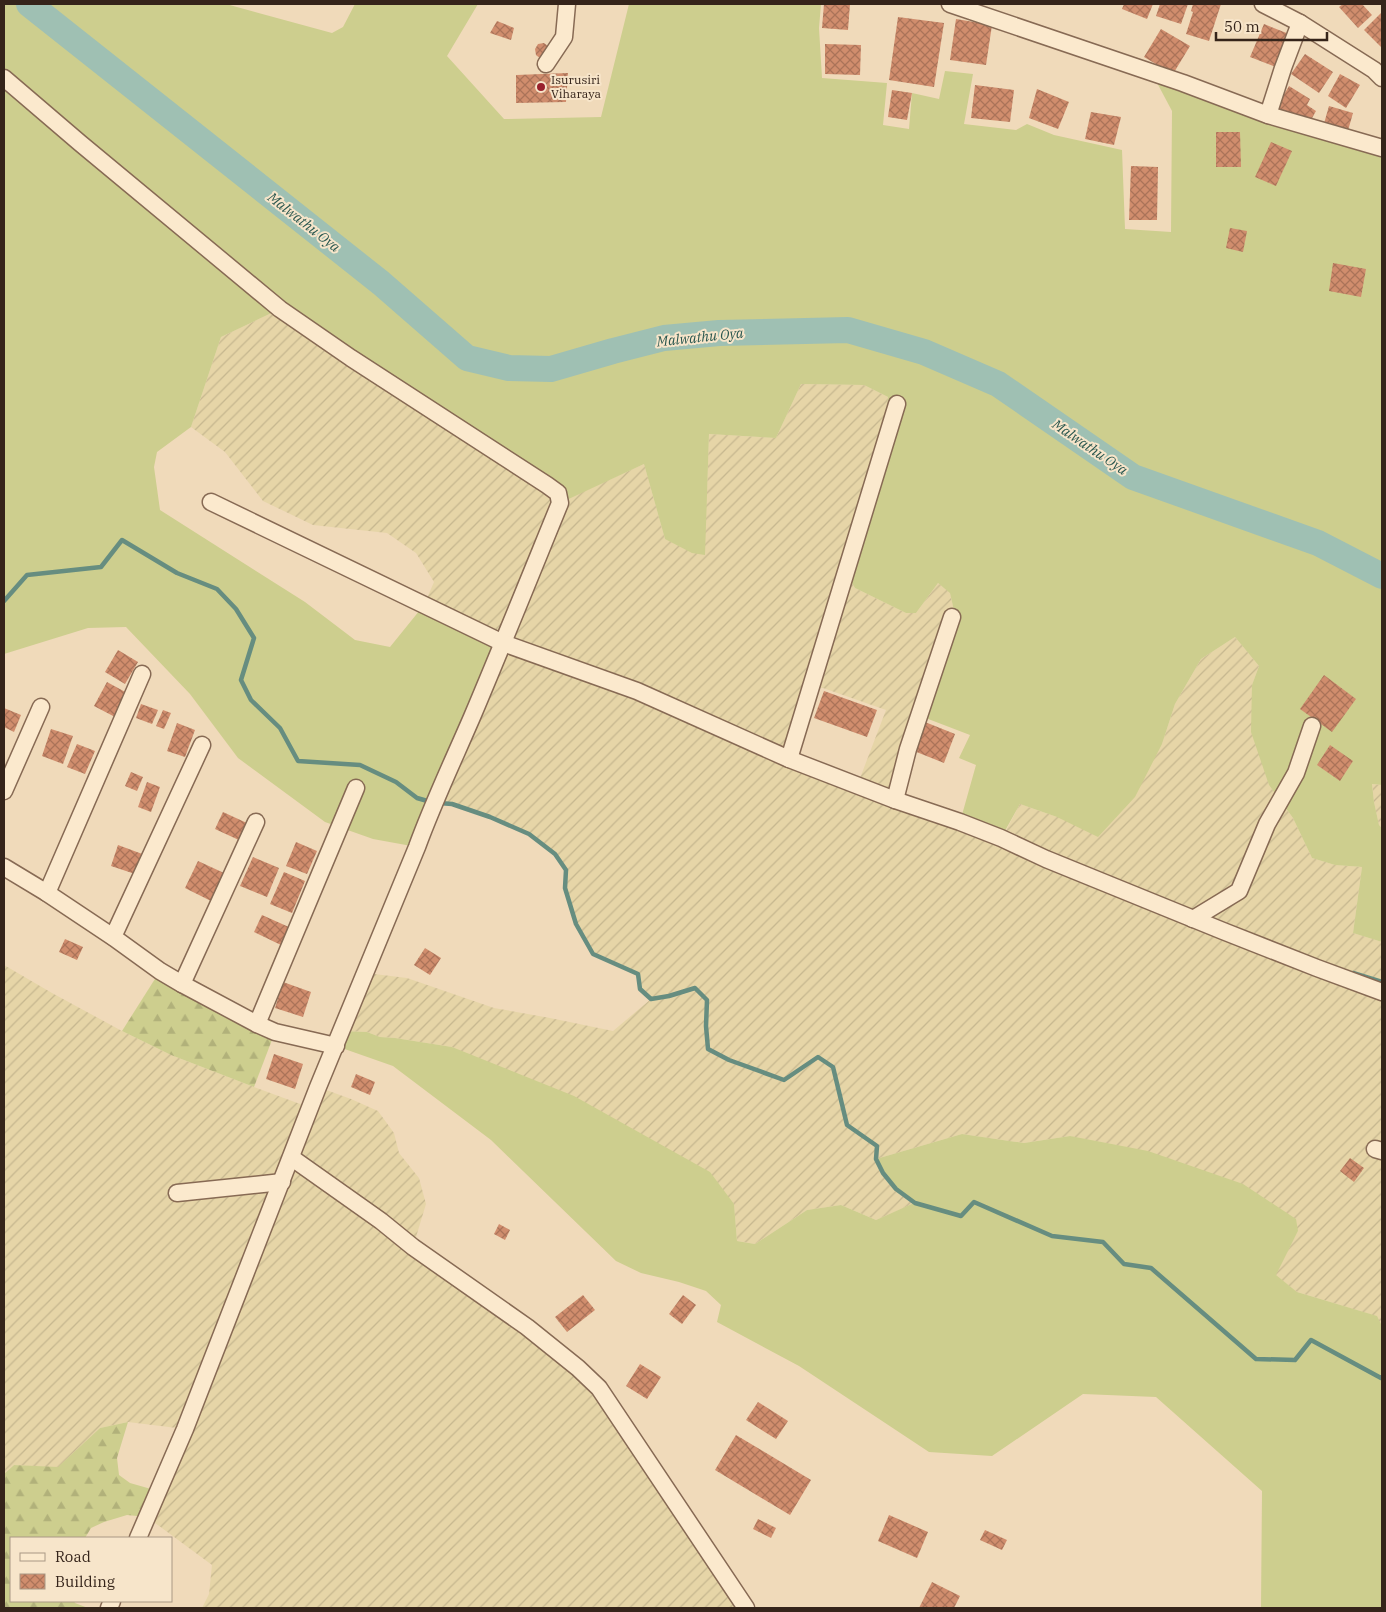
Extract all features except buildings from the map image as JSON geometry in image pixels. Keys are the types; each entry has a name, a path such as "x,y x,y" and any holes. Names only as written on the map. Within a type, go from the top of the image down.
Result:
{"street":[{"path":"546,64 564,37 567,4"},
{"path":"950,4 1174,80 1268,115 1382,148"},
{"path":"1263,4 1300,23 1374,70 1382,78"},
{"path":"1268,115 1282,68 1300,23"},
{"path":"4,78 80,144 280,309 351,358 547,484 558,493 560,503 458,750 430,812 318,1087 292,1158 185,1429 138,1537"},
{"path":"789,759 897,404"},
{"path":"211,502 503,643 637,692 789,759 895,800 1002,838 1046,859 1193,919 1382,992"},
{"path":"895,800 908,750 952,617"},
{"path":"47,893 142,674"},
{"path":"4,791 41,707"},
{"path":"1193,919 1239,891 1267,824 1296,773 1312,726"},
{"path":"113,937 202,745"},
{"path":"256,1024 356,788"},
{"path":"182,984 256,822"},
{"path":"4,867 113,937 160,971 256,1024 275,1032 336,1046"},
{"path":"292,1158 381,1221 413,1247 527,1327 578,1368 599,1388 631,1433 746,1608"},
{"path":"177,1193 282,1182"}],"shaded area":[{"path":"280,309 560,502 644,464 665,539 707,490 709,434 776,438 801,384 864,385 888,397 886,429 849,578 855,588 906,613 916,613 938,583 950,592 955,615 895,800 1002,838 1020,804 1057,817 1162,744 1175,704 1201,659 1235,637 1259,666 1252,685 1269,785 1293,818 1312,858 1335,865 1362,867 1353,933 1382,942 1382,1326 1376,1316 1297,1292 1275,1275 1298,1231 1070,1136 1024,1143 962,1134 876,1159 896,1189 915,1203 876,1220 841,1205 807,1210 755,1244 737,1241 734,1204 452,1047 380,1037 367,1032 342,1031 366,973 407,978 494,1008 613,1031 651,999 640,989 638,974 593,954 576,924 565,888 566,870 555,854 529,834 490,817 452,804 434,802 424,605 434,582 416,553 387,533 313,525 263,501 225,452 191,427 221,337","holes":["814,688 823,688 886,710 857,786 789,759"]},
{"path":"1372,784 1382,785 1382,828 1379,825"},
{"path":"4,965 122,1031 171,1055 311,1108 318,1087 378,1111 394,1133 399,1153 419,1178 426,1204 413,1247 578,1368 746,1608 202,1608 209,1594 212,1565 147,1517 185,1429 128,1422 100,1428 58,1468 14,1465 4,1474"}],"green space":[{"path":"4,4 226,4 332,33 343,27 355,4 478,4 447,56 504,119 601,117 629,4 821,4 819,28 822,78 887,83 883,125 909,129 912,93 939,99 945,71 973,74 964,124 1016,130 1027,124 1054,135 1122,150 1125,229 1171,232 1172,111 1155,79 1382,155 1382,785 1372,784 1379,825 1382,828 1382,942 1353,933 1362,867 1335,865 1312,858 1293,818 1269,785 1251,732 1252,685 1259,666 1235,637 1201,659 1175,704 1162,744 1135,797 1098,837 1057,817 1020,804 1001,838 960,822 976,765 959,758 970,735 923,717 955,615 950,593 938,583 916,613 906,613 855,588 849,578 886,429 888,397 864,385 801,384 776,438 709,434 705,555 692,553 665,539 644,464 560,503 280,309 221,337 191,427 157,452 154,467 160,510 305,602 355,640 390,647 424,605 503,643 417,847 373,839 325,822 238,758 190,694 126,627 88,628 4,654"},
{"path":"160,971 275,1032 254,1087 171,1055 122,1031"},
{"path":"342,1031 367,1032 380,1037 452,1047 574,1096 710,1172 734,1204 737,1241 755,1244 807,1210 841,1205 876,1220 914,1203 896,1189 883,1173 876,1159 962,1134 1024,1143 1070,1136 1148,1151 1243,1184 1296,1219 1298,1231 1276,1275 1297,1292 1377,1316 1382,1326 1382,1608 1261,1608 1262,1491 1156,1397 1083,1394 992,1456 929,1452 799,1366 717,1322 721,1305 706,1291 641,1273 616,1261 491,1140 393,1066 336,1046"},
{"path":"128,1422 117,1458 119,1475 130,1483 158,1491 147,1517 127,1515 104,1522 91,1528 86,1537 10,1537 10,1602 74,1602 88,1608 4,1608 4,1474 14,1465 58,1467 100,1428"}],"waterway":[{"name":"Malwathu Oya","path":"29,4 381,283 467,358 509,368 551,369 664,338 719,333 848,330 924,352 998,384 1133,477 1318,543 1382,576"},
{"path":"4,601 27,575 101,567 122,540 177,573 217,589 236,609 254,638 241,680 251,700 280,728 298,761 360,765 396,782 417,798 431,802"},
{"path":"439,803 452,804 490,817 529,834 555,854 566,870 565,888 576,924 593,954 638,974 640,989 651,999 695,988 707,1000 706,1026 708,1049 729,1060 784,1080 818,1057 833,1067 847,1125 877,1146 876,1159 883,1173 896,1189 915,1203 961,1216 974,1202 1052,1236 1103,1242 1124,1264 1151,1268 1256,1359 1295,1360 1311,1340 1382,1377"},
{"path":"1353,973 1382,982"}],"place":[{"name":"Isurusiri Viharaya","path":"541,87"}]}
